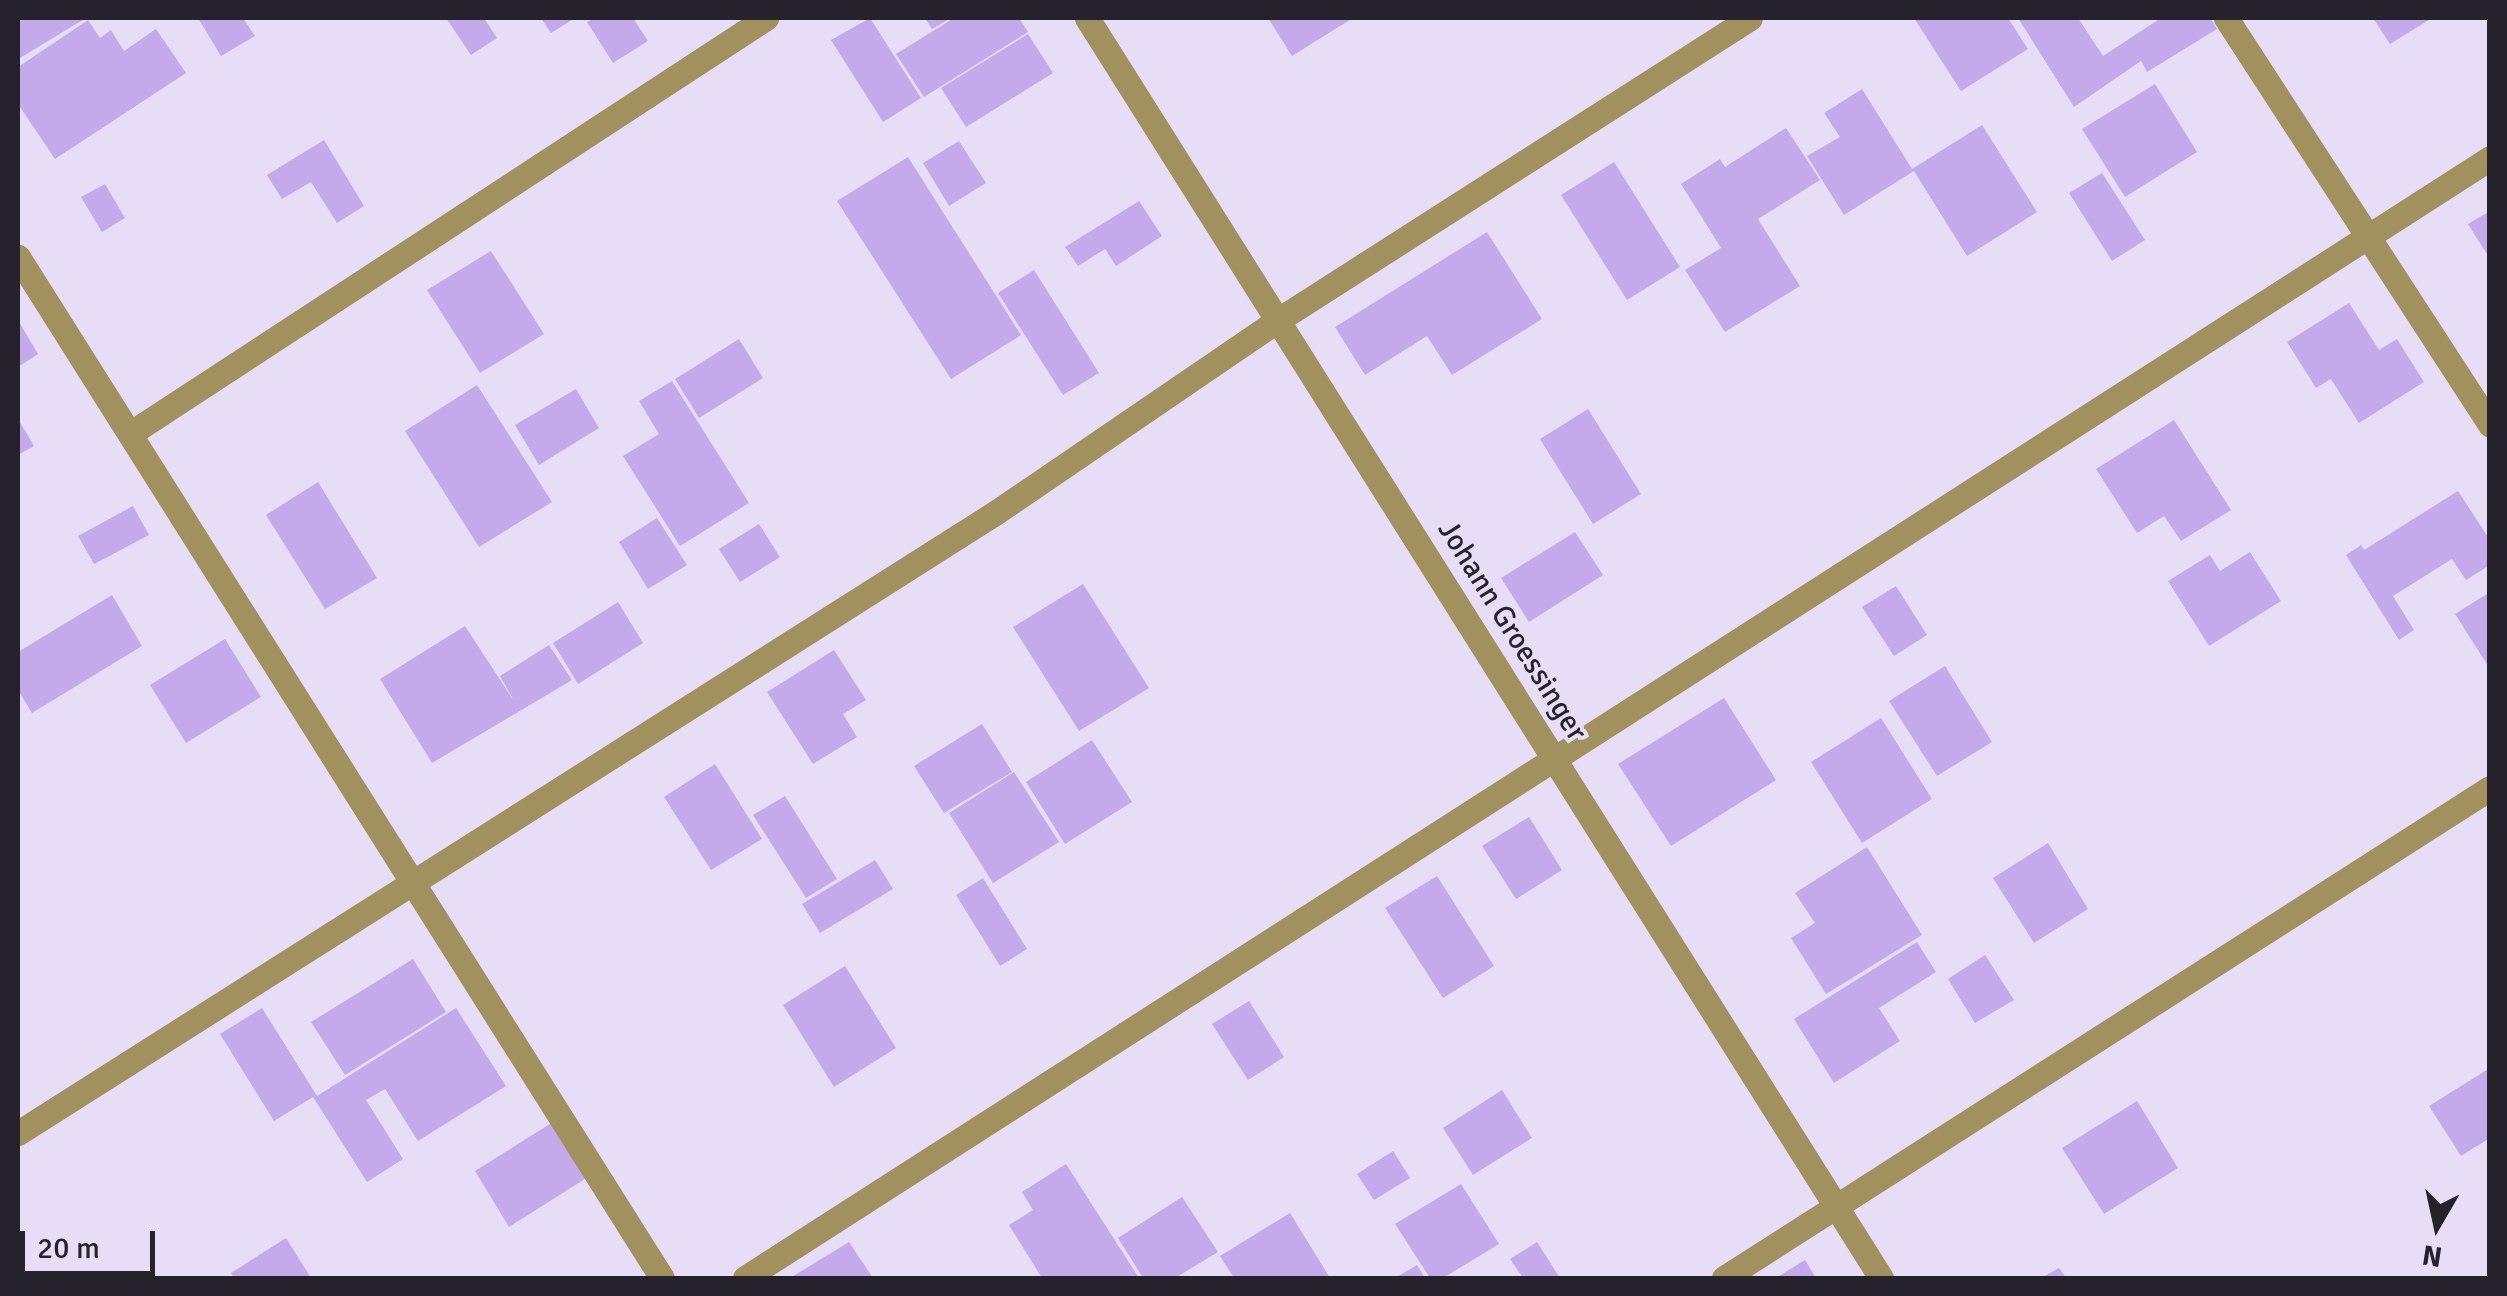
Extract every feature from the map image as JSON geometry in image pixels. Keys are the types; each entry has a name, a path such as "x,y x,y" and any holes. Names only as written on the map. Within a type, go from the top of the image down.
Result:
{"street":[{"path":"131,433 766,18"},
{"name":"Johann Groessinger","path":"1088,18 1881,1278"},
{"path":"18,1133 994,513 1278,320 1750,18"},
{"path":"2226,18 2490,425"},
{"path":"744,1278 2364,235 2490,158"},
{"path":"18,257 662,1278"},
{"path":"1724,1278 2490,788"}],"building":[{"path":"18,18 86,18 20,58"},
{"path":"198,18 243,18 255,36 221,56"},
{"path":"446,18 484,18 497,38 471,55"},
{"path":"541,18 575,18 551,33"},
{"path":"594,18 633,18 648,41 613,63 587,22"},
{"path":"870,18 921,98 883,122 831,40"},
{"path":"925,18 951,18 932,29"},
{"path":"954,18 1019,18 1028,32 924,97 896,54"},
{"path":"1268,18 1353,18 1292,56"},
{"path":"1914,18 2008,18 2028,49 1961,91"},
{"path":"2018,18 2078,18 2103,56 2161,18 2210,18 2217,29 2147,72 2141,61 2074,107"},
{"path":"2373,18 2432,18 2390,44"},
{"path":"88,20 100,38 111,30 124,51 156,29 186,73 55,159 18,104 18,67"},
{"path":"1028,34 1053,73 966,127 941,88"},
{"path":"2155,84 2197,152 2125,197 2082,129"},
{"path":"1862,89 1912,169 1982,125 2037,212 1967,256 1914,171 1844,215 1807,156 1840,137 1824,113"},
{"path":"1786,128 1820,180 1758,219 1800,286 1725,332 1685,270 1721,248 1681,184 1720,159 1725,167"},
{"path":"324,140 364,206 337,223 311,182 282,199 267,175"},
{"path":"959,141 986,183 949,206 923,163"},
{"path":"908,157 1021,335 951,379 837,201"},
{"path":"1614,162 1680,267 1627,300 1561,195"},
{"path":"2102,173 2145,240 2112,261 2069,193"},
{"path":"105,184 125,218 102,232 81,197"},
{"path":"1139,201 1162,236 1116,266 1105,249 1078,266 1065,247"},
{"path":"2490,211 2490,259 2468,224"},
{"path":"1487,232 1542,319 1452,375 1427,336 1365,375 1335,327"},
{"path":"491,251 544,334 480,373 427,290"},
{"path":"1034,270 1099,373 1063,395 998,293"},
{"path":"2349,303 2379,350 2397,339 2424,382 2359,423 2331,379 2316,388 2287,342"},
{"path":"18,320 38,354 18,367"},
{"path":"739,339 763,378 699,418 675,379"},
{"path":"672,381 749,503 680,546 623,456 659,434 639,401"},
{"path":"477,385 552,502 479,547 405,431"},
{"path":"576,389 599,428 539,465 515,425"},
{"path":"1588,409 1641,494 1593,524 1540,439"},
{"path":"18,419 34,446 18,455"},
{"path":"2174,420 2231,510 2181,541 2164,516 2137,533 2096,469"},
{"path":"318,482 377,578 325,609 266,515"},
{"path":"2458,491 2490,540 2490,565 2466,580 2452,559 2393,596 2414,630 2399,640 2346,555 2361,545 2364,550"},
{"path":"133,506 149,535 94,564 78,536"},
{"path":"657,518 687,565 648,589 619,542"},
{"path":"759,524 780,557 740,582 719,549"},
{"path":"1575,532 1603,575 1529,622 1501,578"},
{"path":"2250,552 2281,601 2209,646 2168,581 2210,555 2220,571"},
{"path":"1083,584 1149,688 1079,731 1013,627"},
{"path":"1896,586 1927,635 1894,656 1862,607"},
{"path":"2490,592 2490,669 2455,614"},
{"path":"112,595 142,646 32,713 18,690 18,652"},
{"path":"618,602 643,643 578,684 553,643"},
{"path":"465,626 514,701 500,676 549,645 572,680 432,763 380,679"},
{"path":"225,639 261,697 186,743 150,685"},
{"path":"834,650 866,700 843,714 857,737 813,764 767,692"},
{"path":"1945,666 1992,742 1937,776 1889,701"},
{"path":"1724,698 1776,780 1671,846 1618,764"},
{"path":"1881,718 1932,799 1862,843 1811,762"},
{"path":"982,724 1012,772 944,813 914,766"},
{"path":"1092,740 1132,802 1065,844 1026,782"},
{"path":"715,764 762,839 711,870 664,797"},
{"path":"1014,772 1059,842 993,883 949,813"},
{"path":"785,796 837,879 806,898 753,815"},
{"path":"1529,817 1562,870 1516,899 1482,846"},
{"path":"2048,843 2088,909 2034,943 1993,878"},
{"path":"1867,847 1922,935 1826,994 1791,938 1815,923 1795,893"},
{"path":"875,860 893,889 820,933 802,904"},
{"path":"1437,876 1494,966 1443,998 1385,908"},
{"path":"983,878 1027,949 1000,966 956,895"},
{"path":"1917,942 1936,972 1879,1008 1900,1041 1834,1083 1794,1019"},
{"path":"1985,955 2014,1000 1975,1023 1948,979"},
{"path":"413,959 446,1012 345,1075 311,1022"},
{"path":"845,966 896,1048 834,1087 783,1005"},
{"path":"1249,1001 1284,1057 1248,1080 1212,1024"},
{"path":"262,1008 317,1096 456,1008 506,1086 418,1141 385,1089 366,1100 403,1159 367,1182 313,1097 274,1121 220,1034"},
{"path":"2490,1068 2490,1138 2461,1156 2429,1106"},
{"path":"1502,1090 1532,1138 1473,1175 1443,1128"},
{"path":"2137,1101 2178,1168 2104,1214 2062,1148"},
{"path":"553,1122 588,1177 509,1227 475,1171"},
{"path":"1393,1151 1410,1178 1374,1200 1357,1174"},
{"path":"1066,1164 1139,1278 1042,1278 1009,1225 1033,1210 1022,1192"},
{"path":"1461,1184 1499,1244 1443,1278 1430,1278 1395,1224"},
{"path":"1182,1197 1218,1252 1175,1278 1143,1278 1118,1238"},
{"path":"1290,1213 1330,1278 1234,1278 1220,1256"},
{"path":"286,1238 311,1278 234,1278 231,1273"},
{"path":"849,1242 873,1278 790,1278"},
{"path":"1537,1242 1560,1278 1523,1278 1510,1259"},
{"path":"1805,1260 1816,1278 1776,1278"},
{"path":"1417,1265 1425,1278 1395,1278"},
{"path":"2059,1268 2066,1278 2041,1278"}]}
